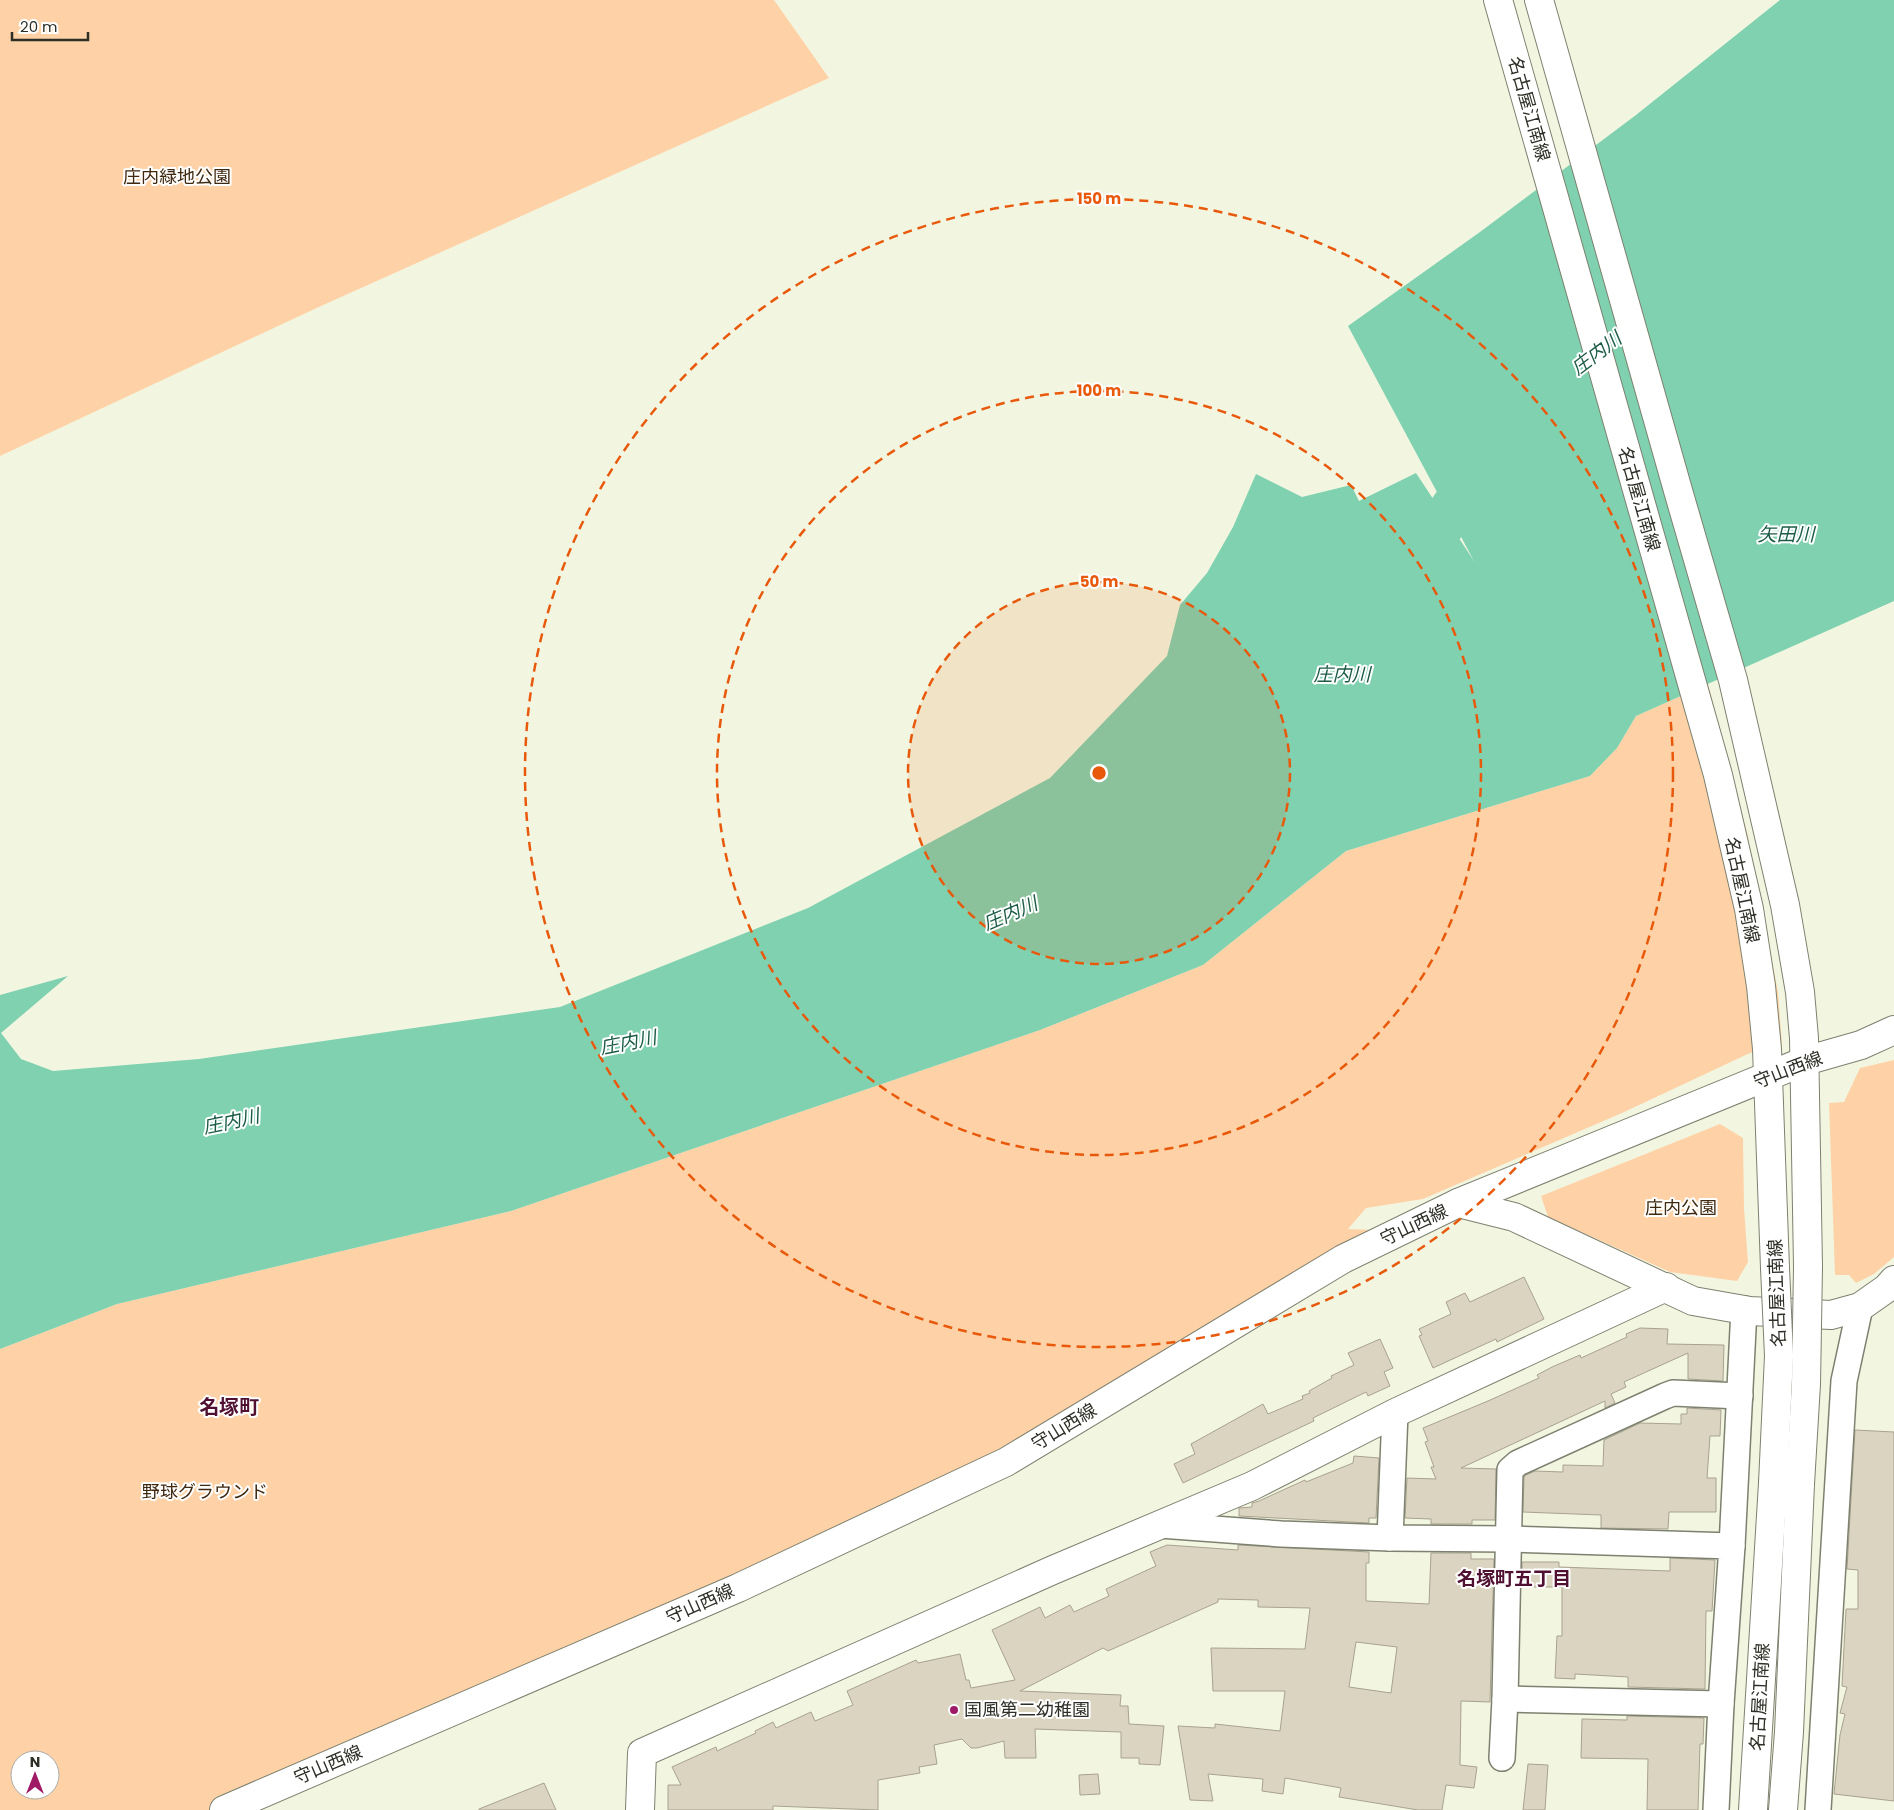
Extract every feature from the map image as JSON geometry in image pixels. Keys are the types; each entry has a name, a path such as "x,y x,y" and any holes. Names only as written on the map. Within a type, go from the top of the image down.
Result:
{"main road":[{"name":"名古屋江南線","path":"1498,0 1718,775 1748,909 1761,986 1767,1049 1779,1356 1754,1810"},
{"name":"名古屋江南線","path":"1539,0 1678,494 1733,680 1786,905 1800,992 1805,1049 1808,1267 1806,1384 1789,1732 1783,1810"},
{"name":"守山西線","path":"224,1810 738,1588 1006,1462 1343,1258 1458,1203 1768,1076 1805,1049 1861,1045 1894,1030"},
{"path":"1458,1203 1514,1217 1693,1300 1744,1310 1831,1315 1860,1307 1888,1288 1894,1280"},
{"path":"640,1810 642,1753 1044,1574 1252,1486 1395,1413 1666,1287"}],"street":[{"path":"1818,1810 1844,1381 1860,1307"},
{"path":"1716,1810 1744,1310"},
{"path":"1502,1758 1510,1470 1518,1463 1665,1396 1673,1394 1740,1396"},
{"path":"1390,1538 1395,1413"},
{"path":"1160,1525 1281,1534 1732,1546"},
{"path":"1505,1699 1721,1704"}],"green space":[{"name":"庄内緑地公園","path":"0,0 774,0 829,78 321,306 0,456"},
{"name":"野球グラウンド","path":"1708,684 1747,832 1778,992 1782,1045 1750,1053 1622,1113 1423,1199 1366,1208 1348,1229 1400,1231 1006,1462 223,1810 0,1810 0,1349 117,1304 511,1211 1040,1030 1203,965 1346,851 1590,776 1617,748 1636,716"},
{"path":"1894,1060 1894,1257 1874,1274 1856,1283 1849,1275 1835,1275 1829,1103 1844,1102 1860,1068"},
{"name":"庄内公園","path":"1720,1124 1743,1138 1744,1208 1748,1262 1737,1281 1670,1272 1548,1217 1541,1196"}],"water":[{"name":"矢田川","path":"1780,0 1894,0 1894,601 1636,716 1617,748 1590,776 1346,851 1203,965 1040,1030 511,1211 117,1304 0,1349 0,995 68,976 1,1033 21,1059 53,1071 199,1059 560,1007 808,908 1050,778 1167,656 1180,605 1207,573 1233,527 1256,474 1302,497 1351,485 1359,501 1416,473 1474,561 1348,326 1480,232 1636,115"}],"building":[{"path":"1524,1277 1544,1319 1497,1342 1496,1339 1433,1368 1419,1336 1422,1335 1419,1329 1451,1314 1446,1302 1465,1293 1470,1302"},
{"path":"1640,1328 1668,1329 1667,1344 1724,1345 1723,1381 1688,1379 1688,1353 1624,1382 1626,1387 1611,1394 1615,1403 1605,1408 1605,1401 1461,1468 1496,1469 1495,1520 1472,1520 1472,1524 1431,1524 1431,1519 1405,1518 1407,1478 1436,1479 1431,1467 1434,1467 1425,1442 1428,1441 1423,1428 1539,1378 1537,1375 1552,1367 1580,1355 1581,1358 1627,1337 1626,1334"},
{"path":"1380,1339 1393,1368 1384,1372 1390,1386 1368,1396 1366,1392 1313,1418 1314,1421 1183,1483 1174,1464 1195,1454 1191,1444 1263,1404 1268,1414 1303,1399 1302,1396 1310,1393 1309,1391 1332,1378 1331,1376 1354,1365 1348,1353"},
{"path":"1687,1408 1721,1410 1720,1436 1710,1436 1707,1478 1716,1478 1716,1512 1669,1512 1668,1529 1601,1528 1601,1515 1523,1512 1524,1477 1526,1475 1535,1471 1563,1472 1563,1465 1603,1466 1604,1440 1640,1423 1681,1424 1681,1414 1687,1414"},
{"path":"1855,1430 1894,1432 1894,1801 1834,1794 1840,1735 1845,1714 1840,1713 1847,1687 1842,1686 1846,1609 1858,1609 1858,1570 1847,1569"},
{"path":"1354,1456 1379,1458 1376,1518 1369,1518 1369,1523 1239,1516 1239,1508 1252,1507 1252,1503 1305,1480 1306,1482 1353,1463"},
{"path":"1167,1545 1238,1550 1238,1545 1369,1552 1369,1563 1366,1563 1366,1601 1429,1604 1431,1553 1471,1553 1471,1559 1494,1559 1490,1702 1461,1701 1460,1765 1477,1767 1474,1788 1446,1785 1442,1810 1418,1810 1339,1797 1341,1788 1285,1778 1283,1794 1262,1791 1263,1779 1208,1774 1213,1801 1190,1800 1178,1726 1215,1728 1215,1724 1280,1731 1285,1691 1213,1691 1211,1648 1305,1649 1310,1608 1258,1607 1258,1600 1218,1599 1218,1602 1108,1651 1103,1648 1020,1691 1121,1695 1120,1706 1128,1706 1129,1724 1164,1726 1160,1765 1139,1764 1139,1758 1121,1758 1121,1732 1035,1729 1036,1758 1005,1758 1004,1741 977,1748 971,1748 962,1739 934,1745 937,1764 919,1767 920,1773 878,1780 878,1810 773,1806 773,1810 668,1810 668,1785 681,1785 672,1767 716,1747 717,1751 756,1733 755,1731 773,1722 776,1728 811,1712 815,1721 853,1705 847,1691 916,1660 918,1663 960,1654 966,1680 969,1680 971,1688 1015,1680 992,1630 1040,1607 1045,1618 1070,1605 1074,1612 1109,1596 1106,1589 1156,1566 1150,1552","holes":["1356,1642 1397,1647 1391,1693 1349,1687"]},
{"path":"1670,1558 1715,1560 1712,1611 1706,1611 1705,1689 1628,1687 1628,1677 1575,1674 1575,1679 1555,1678 1557,1636 1562,1636 1562,1587 1522,1587 1522,1562 1559,1562 1559,1567 1670,1571"},
{"path":"1627,1716 1704,1718 1703,1744 1700,1744 1698,1810 1647,1810 1648,1759 1581,1758 1582,1719 1627,1720"},
{"path":"1528,1764 1548,1765 1545,1810 1523,1810"},
{"path":"1098,1774 1100,1794 1080,1795 1079,1775"},
{"path":"544,1783 556,1810 479,1810 479,1809"}],"waterway":[{"name":"庄内川","path":"1409,572 1486,461"}],"place":[{"name":"国風第二幼稚園","path":"954,1710"}],"district":[{"name":"名塚町","path":"229,1407"},
{"name":"名塚町五丁目","path":"1514,1578"}]}
